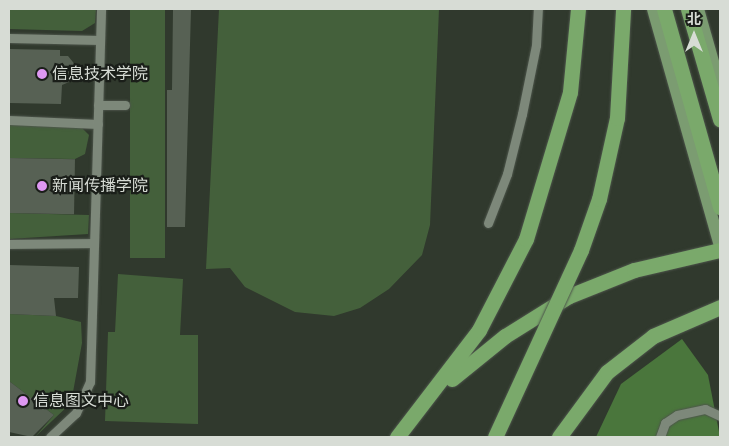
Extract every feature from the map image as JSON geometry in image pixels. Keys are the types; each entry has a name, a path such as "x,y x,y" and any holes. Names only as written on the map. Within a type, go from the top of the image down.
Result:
{"highway":[{"path":"429,401 506,282 539,204 570,92 578,9"},
{"path":"495,437 573,267 599,199 617,118 623,9"},
{"path":"664,9 720,207"},
{"path":"688,9 720,119"},
{"path":"397,437 429,401 505,336 570,296 614,276 720,250"},
{"path":"559,437 607,372 653,336 720,307"}],"main road":[{"path":"653,9 720,244"},
{"path":"698,9 720,86"}],"lane":[{"path":"50,437 76,413 90,382 101,9"},
{"path":"488,223 507,174 522,114 536,45 538,9"},
{"path":"9,38 100,40"},
{"path":"98,105 125,105"},
{"path":"9,120 98,124"},
{"path":"9,244 94,243"},
{"path":"660,437 665,423 677,415 705,409 720,416"}],"green space":[{"path":"9,9 96,9 95,23 82,31 9,29"},
{"path":"130,9 165,9 165,258 130,258"},
{"path":"219,9 439,9 430,225 422,255 389,289 360,308 334,316 295,312 245,287 230,268 206,269"},
{"path":"9,124 82,128 89,135 85,154 75,159 9,158"},
{"path":"9,213 89,215 88,234 9,239"},
{"path":"118,274 183,279 180,335 198,335 198,424 105,421 108,332 115,332"},
{"path":"9,314 56,316 81,322 82,343 71,403 35,437 54,415 9,381"},
{"path":"682,339 708,375 720,437 596,437 621,384"}],"building":[{"path":"173,9 191,9 185,227 167,227 167,90 172,90"},
{"name":"信息技术学院","path":"9,49 60,50 60,56 68,56 77,67 74,80 62,85 61,104 9,103"},
{"name":"新闻传播学院","path":"9,158 75,159 74,214 9,213"},
{"path":"9,265 79,267 78,298 54,298 56,316 9,314"},
{"name":"信息图文中心","path":"9,381 54,415 32,437 9,432"}],"place":[{"name":"信息技术学院","path":"42,74"},
{"name":"新闻传播学院","path":"42,186"},
{"name":"信息图文中心","path":"23,401"}]}
